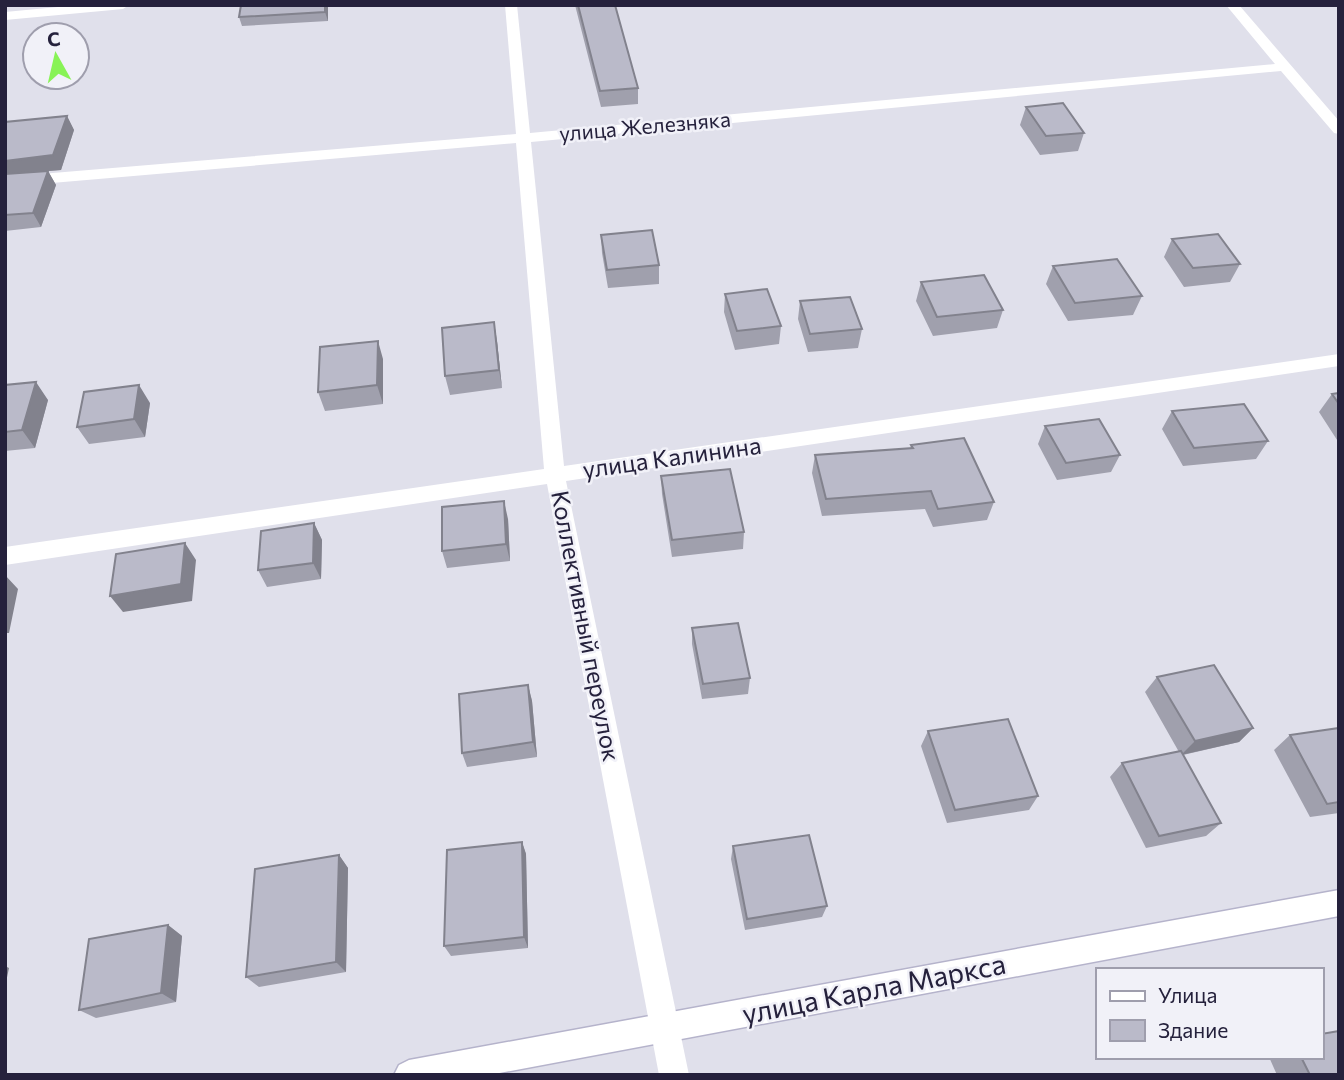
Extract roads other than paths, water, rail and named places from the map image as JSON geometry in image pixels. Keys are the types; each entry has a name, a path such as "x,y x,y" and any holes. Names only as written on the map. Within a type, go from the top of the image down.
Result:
{"street":[{"path":"5,16 123,5"},
{"name":"Коллективный переулок","path":"511,5 555,475 674,1075"},
{"path":"1232,5 1339,130"},
{"name":"улица Железняка","path":"5,182 524,138 1284,67"},
{"name":"улица Калинина","path":"5,556 1339,360"},
{"name":"улица Карла Маркса","path":"409,1075 1339,903"}]}
